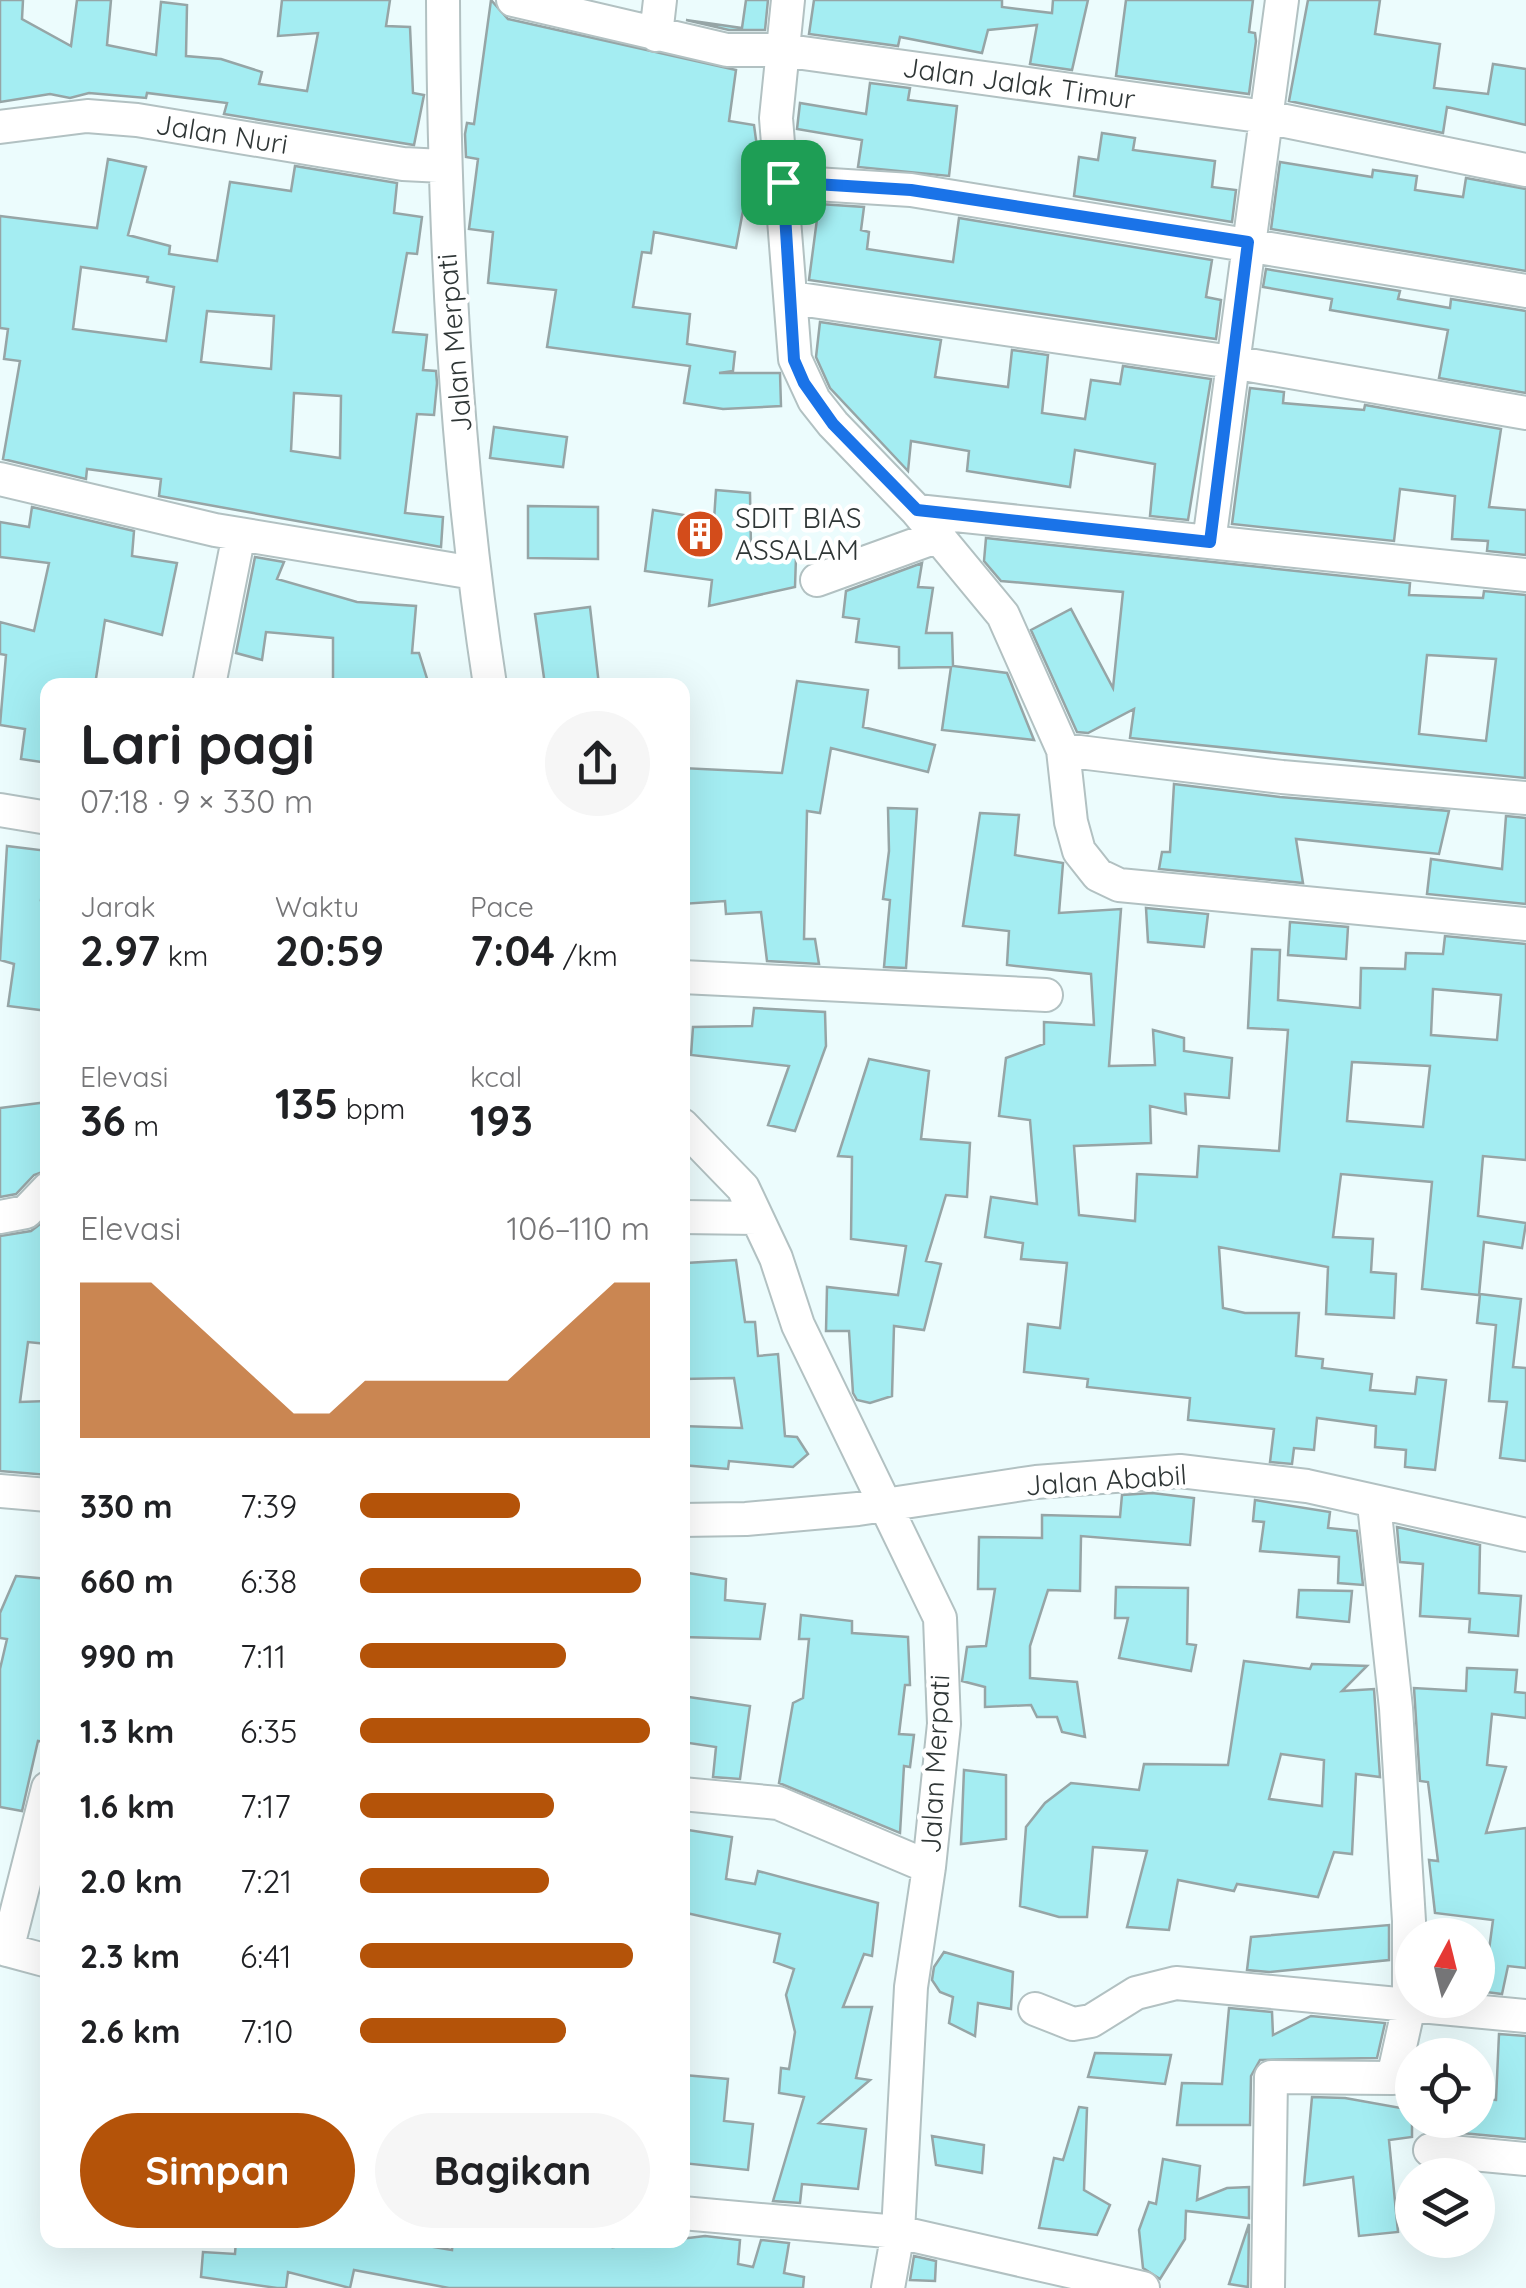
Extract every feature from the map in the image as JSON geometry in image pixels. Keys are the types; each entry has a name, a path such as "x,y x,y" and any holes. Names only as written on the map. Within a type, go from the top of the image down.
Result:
{"street":[{"name":"Jalan Merpati","path":"443,0 445,240 474,574 489,678"},
{"name":"Jalan Jalak Timur","path":"513,0 727,50 781,50 1266,117 1526,170"},
{"path":"656,35 660,0"},
{"path":"788,0 776,118 794,360 804,383 860,455 927,524 1003,615 1063,750 1071,822 1079,851 1098,875 1119,885 1526,924"},
{"path":"1210,542 1282,0"},
{"name":"Jalan Nuri","path":"0,127 87,116 234,133 403,164 444,166"},
{"path":"783,182 911,190 1248,242 1526,291"},
{"path":"792,298 1232,362 1526,414"},
{"path":"0,479 239,534 474,574"},
{"path":"817,580 927,524 1210,542 1526,575"},
{"path":"210,678 239,534"},
{"path":"1063,750 1282,776 1526,798"},
{"path":"0,810 40,817"},
{"path":"690,977 1046,995"},
{"name":"Jalan Merpati","path":"690,1132 743,1188 798,1325 882,1506 940,1618 944,1724 930,1868 911,1987 898,2232 888,2288"},
{"path":"0,1217 26,1212 40,1198"},
{"path":"690,1217 757,1218"},
{"name":"Jalan Ababil","path":"690,1520 746,1520 882,1506 1036,1482 1180,1471 1307,1486 1374,1504 1471,1519 1526,1534"},
{"path":"0,1492 40,1494"},
{"path":"1374,1504 1399,1745 1409,1918"},
{"path":"690,1795 778,1803 930,1868"},
{"path":"40,1817 4,1949 40,1959"},
{"path":"1034,2009 1072,2024 1091,2022 1136,1993 1176,1983 1395,2005"},
{"path":"1495,2013 1526,2016"},
{"path":"1268,2288 1271,2077 1393,2078 1406,2018"},
{"path":"1430,2150 1526,2159"},
{"path":"690,2214 898,2232 1144,2288"}],"building":[{"path":"0,0 23,0 22,19 71,46 77,0 111,0 107,45 156,55 161,2 187,5 186,56 221,59 262,72 259,84 307,91 318,33 278,36 282,0 390,0 386,26 410,27 413,93 424,95 414,145 224,114 227,103 147,93 146,98 89,93 70,98 50,94 0,102"},
{"path":"491,0 508,19 736,70 729,121 754,125 760,169 751,168 736,248 654,232 651,253 642,252 633,307 690,314 687,344 735,352 733,371 719,373 780,373 781,406 723,409 684,403 690,366 547,347 556,290 488,283 493,232 469,229 478,159 466,157 465,134 467,123 474,124"},
{"path":"746,0 768,0 765,30 729,30 686,20 742,28"},
{"path":"814,0 1002,0 1002,7 1052,13 1053,0 1088,0 1072,70 1030,64 1037,25 988,30 982,53 900,37 898,46 809,34"},
{"path":"1126,0 1253,0 1249,32 1255,33 1256,41 1249,94 1116,76"},
{"path":"1308,0 1380,0 1375,34 1440,44 1434,88 1488,94 1493,64 1526,69 1526,125 1447,107 1443,133 1289,101"},
{"path":"870,83 910,88 908,100 957,106 949,176 858,167 862,140 797,129 800,103 866,114"},
{"path":"1102,133 1135,138 1133,150 1215,161 1212,187 1236,190 1232,222 1074,196 1079,157 1098,160"},
{"path":"108,159 146,167 128,235 170,246 169,254 217,261 230,182 291,191 295,166 397,183 394,213 422,217 417,254 407,253 393,332 427,335 423,370 436,371 437,383 434,415 417,414 405,513 443,517 441,547 159,496 161,479 87,469 86,479 3,459 20,361 4,359 8,329 0,328 0,216 97,228","holes":["81,267 148,277 147,282 174,287 166,341 73,329","207,311 274,316 271,369 201,362","294,393 341,396 340,458 291,451"]},
{"path":"1280,162 1372,177 1373,170 1417,176 1415,190 1463,197 1466,178 1526,189 1526,271 1271,229"},
{"path":"819,204 864,207 861,230 869,232 867,249 953,262 959,218 1212,260 1206,297 1221,300 1216,339 809,280"},
{"path":"1266,269 1400,291 1398,299 1450,308 1451,299 1526,311 1526,393 1439,378 1448,330 1330,310 1332,299 1263,287"},
{"path":"820,322 941,340 935,377 1008,387 1012,350 1048,355 1042,413 1085,419 1091,380 1120,384 1123,366 1211,379 1188,520 1150,516 1155,464 1075,450 1070,487 967,471 969,451 911,441 908,471 830,388 816,357"},
{"path":"1250,388 1284,392 1283,403 1364,410 1365,405 1501,429 1489,507 1526,510 1526,555 1487,551 1488,541 1452,539 1455,496 1400,489 1394,541 1232,524"},
{"path":"494,427 567,437 563,467 490,458"},
{"name":"SDIT BIAS ASSALAM","path":"716,490 750,493 751,548 796,557 795,587 709,606 712,580 645,571 653,510 714,520"},
{"path":"528,506 598,507 598,559 528,558"},
{"path":"32,507 134,531 132,556 177,563 162,635 105,620 96,678 40,678 40,762 21,759 25,729 0,725 6,655 0,654 0,622 34,631 49,563 0,557 0,522 29,527"},
{"path":"986,538 1410,583 1409,595 1483,598 1484,591 1526,595 1525,778 1130,738 1134,709 1088,733 1077,732 1031,630 1071,609 1113,688 1123,592 1001,581 984,561","holes":["1427,655 1496,659 1486,741 1419,734"]},
{"path":"255,557 284,562 277,579 357,602 416,606 412,653 419,653 427,678 333,678 333,638 266,632 262,660 236,653"},
{"path":"922,563 918,587 933,588 926,633 952,633 953,666 1007,673 1034,740 942,730 951,667 899,668 899,647 856,642 859,619 843,617 846,591"},
{"path":"590,607 598,678 544,678 535,614"},
{"path":"797,681 868,690 863,727 935,745 928,772 831,748 820,813 807,811 804,939 815,939 819,964 767,961 761,912 726,914 725,901 690,903 690,768 782,773"},
{"path":"1174,784 1449,811 1439,854 1296,839 1303,883 1159,869 1162,852 1170,852"},
{"path":"888,808 917,809 906,968 884,967 890,900 883,899 889,851"},
{"path":"980,813 1019,815 1015,855 1063,863 1059,913 1121,909 1109,1066 1155,1065 1153,1030 1184,1038 1184,1051 1232,1058 1229,1098 1185,1094 1186,1114 1150,1106 1151,1143 1074,1146 1079,1215 1135,1221 1137,1174 1197,1177 1199,1146 1279,1151 1288,1030 1248,1028 1252,949 1280,950 1278,1000 1360,1008 1361,968 1405,969 1406,953 1443,954 1445,936 1526,944 1526,1160 1483,1156 1478,1216 1526,1223 1522,1248 1484,1242 1479,1295 1422,1289 1432,1182 1341,1174 1333,1237 1373,1239 1371,1272 1396,1274 1394,1318 1326,1314 1328,1267 1219,1247 1223,1308 1245,1313 1299,1313 1296,1356 1323,1359 1322,1368 1372,1374 1370,1390 1415,1394 1417,1377 1446,1380 1435,1470 1405,1467 1406,1450 1375,1447 1376,1426 1317,1418 1314,1450 1294,1448 1292,1464 1270,1462 1274,1429 1188,1420 1190,1398 1087,1387 1088,1379 1024,1372 1028,1324 1060,1328 1067,1263 1021,1259 1023,1243 985,1237 991,1197 1037,1204 1030,1120 999,1116 1006,1058 1044,1044 1044,1022 1094,1025 1091,974 1007,965 1009,931 963,926","holes":["1433,989 1501,995 1497,1040 1431,1035","1352,1062 1430,1066 1423,1127 1347,1121"]},
{"path":"1506,816 1526,818 1526,904 1427,894 1431,859 1502,869"},
{"path":"7,846 40,850 40,1010 8,1006 14,964 0,960"},
{"path":"1146,908 1208,914 1204,947 1148,942"},
{"path":"1290,922 1348,927 1346,959 1288,955"},
{"path":"754,1008 825,1012 826,1046 795,1131 768,1125 789,1066 691,1055 693,1027 752,1026"},
{"path":"869,1059 929,1071 921,1139 970,1143 967,1197 946,1195 926,1261 941,1264 924,1330 894,1326 892,1396 870,1403 857,1400 853,1393 849,1331 826,1331 827,1287 898,1295 906,1246 851,1239 852,1157 838,1156"},
{"path":"40,1103 40,1173 16,1194 0,1197 0,1108"},
{"path":"40,1224 40,1343 28,1342 20,1402 40,1401 40,1474 0,1471 0,1236 31,1231"},
{"path":"736,1260 745,1322 755,1322 758,1356 778,1354 785,1436 797,1437 808,1454 793,1467 729,1461 728,1469 690,1466 690,1426 742,1428 734,1378 690,1379 690,1263"},
{"path":"1480,1294 1521,1299 1513,1367 1526,1368 1526,1461 1500,1458 1507,1402 1489,1401 1496,1325 1477,1323"},
{"path":"1152,1493 1194,1498 1190,1545 1081,1536 1080,1591 1048,1590 1030,1646 1030,1678 1077,1682 1085,1737 1062,1732 1057,1717 1037,1717 1031,1705 985,1707 985,1687 962,1681 967,1647 986,1646 995,1589 978,1589 979,1537 1042,1538 1042,1515 1120,1517 1122,1495"},
{"path":"1255,1500 1330,1512 1328,1528 1357,1531 1363,1585 1338,1583 1339,1557 1260,1551 1264,1522 1253,1521"},
{"path":"1397,1527 1480,1545 1479,1593 1521,1596 1518,1636 1469,1632 1470,1619 1420,1616 1423,1564 1400,1562"},
{"path":"690,1573 726,1579 725,1600 765,1604 760,1639 690,1637"},
{"path":"16,1576 40,1578 40,1741 22,1811 0,1807 0,1669 7,1639 0,1638 0,1613"},
{"path":"1116,1587 1188,1588 1187,1644 1196,1645 1191,1671 1119,1658 1128,1618 1115,1618"},
{"path":"1299,1590 1352,1591 1349,1622 1297,1617"},
{"path":"801,1615 852,1621 852,1633 908,1637 910,1685 905,1685 899,1734 914,1735 910,1767 904,1766 900,1833 779,1783 793,1703 803,1698 809,1639 799,1639"},
{"path":"1244,1661 1310,1669 1312,1664 1367,1666 1342,1691 1374,1689 1380,1777 1356,1774 1352,1854 1334,1852 1318,1897 1237,1884 1234,1891 1178,1880 1169,1930 1127,1927 1147,1851 1093,1847 1087,1917 1059,1917 1020,1906 1026,1827 1045,1803 1071,1783 1139,1790 1144,1764 1228,1765","holes":["1281,1754 1324,1760 1322,1806 1269,1799"]},
{"path":"1467,1668 1517,1670 1515,1692 1526,1693 1526,1718 1492,1714 1487,1765 1506,1767 1486,1833 1526,1828 1526,1968 1508,1966 1502,1994 1495,1993 1495,1918 1435,1913 1429,1860 1438,1861 1428,1782 1420,1781 1414,1688 1466,1691"},
{"path":"690,1697 750,1706 740,1779 713,1777 716,1747 690,1743"},
{"path":"964,1770 1006,1775 1006,1839 961,1844"},
{"path":"690,1830 732,1837 726,1879 755,1884 758,1871 878,1903 872,1956 864,1954 843,2007 872,2007 856,2078 870,2080 819,2123 866,2129 858,2189 802,2184 800,2203 773,2201 804,2097 779,2093 781,2068 789,2069 795,2032 786,1995 794,1969 774,1962 780,1934 690,1914"},
{"path":"1389,1925 1389,1960 1269,1972 1247,1970 1251,1937"},
{"path":"944,1952 1013,1972 1011,2009 978,2003 975,2036 949,2023 953,1997 940,1992 932,1980 934,1967"},
{"path":"1229,2008 1272,2012 1273,2035 1311,2016 1385,2023 1377,2058 1260,2060 1251,2076 1250,2125 1177,2125 1182,2083 1222,2084"},
{"path":"1499,2034 1526,2036 1526,2139 1495,2136"},
{"path":"1095,2053 1171,2055 1165,2084 1088,2077"},
{"path":"690,2076 728,2079 724,2121 753,2124 748,2170 690,2164"},
{"path":"1312,2097 1395,2107 1395,2138 1404,2138 1389,2140 1395,2232 1359,2236 1353,2177 1304,2185"},
{"path":"1079,2107 1087,2108 1084,2190 1110,2205 1097,2235 1039,2228 1054,2158 1063,2160"},
{"path":"932,2136 984,2145 982,2173 936,2165"},
{"path":"1163,2159 1200,2166 1197,2200 1227,2188 1249,2187 1249,2218 1186,2211 1185,2239 1160,2279 1143,2268 1139,2230 1149,2202 1156,2204"},
{"path":"1249,2224 1248,2287 1229,2284"},
{"path":"690,2238 740,2240 738,2264 753,2267 761,2240 789,2243 784,2273 804,2277 803,2288 449,2288 354,2270 350,2288 288,2272 286,2288 201,2277 203,2252 235,2254 235,2248 690,2248"},
{"path":"914,2256 936,2261 935,2281 910,2280"}],"place":[{"name":"SDIT BIAS ASSALAM","path":"700,534"}],"route":[{"path":"783,182 911,190 1248,242 1210,542 917,510 860,455 814,400 794,360 783,182"}]}
